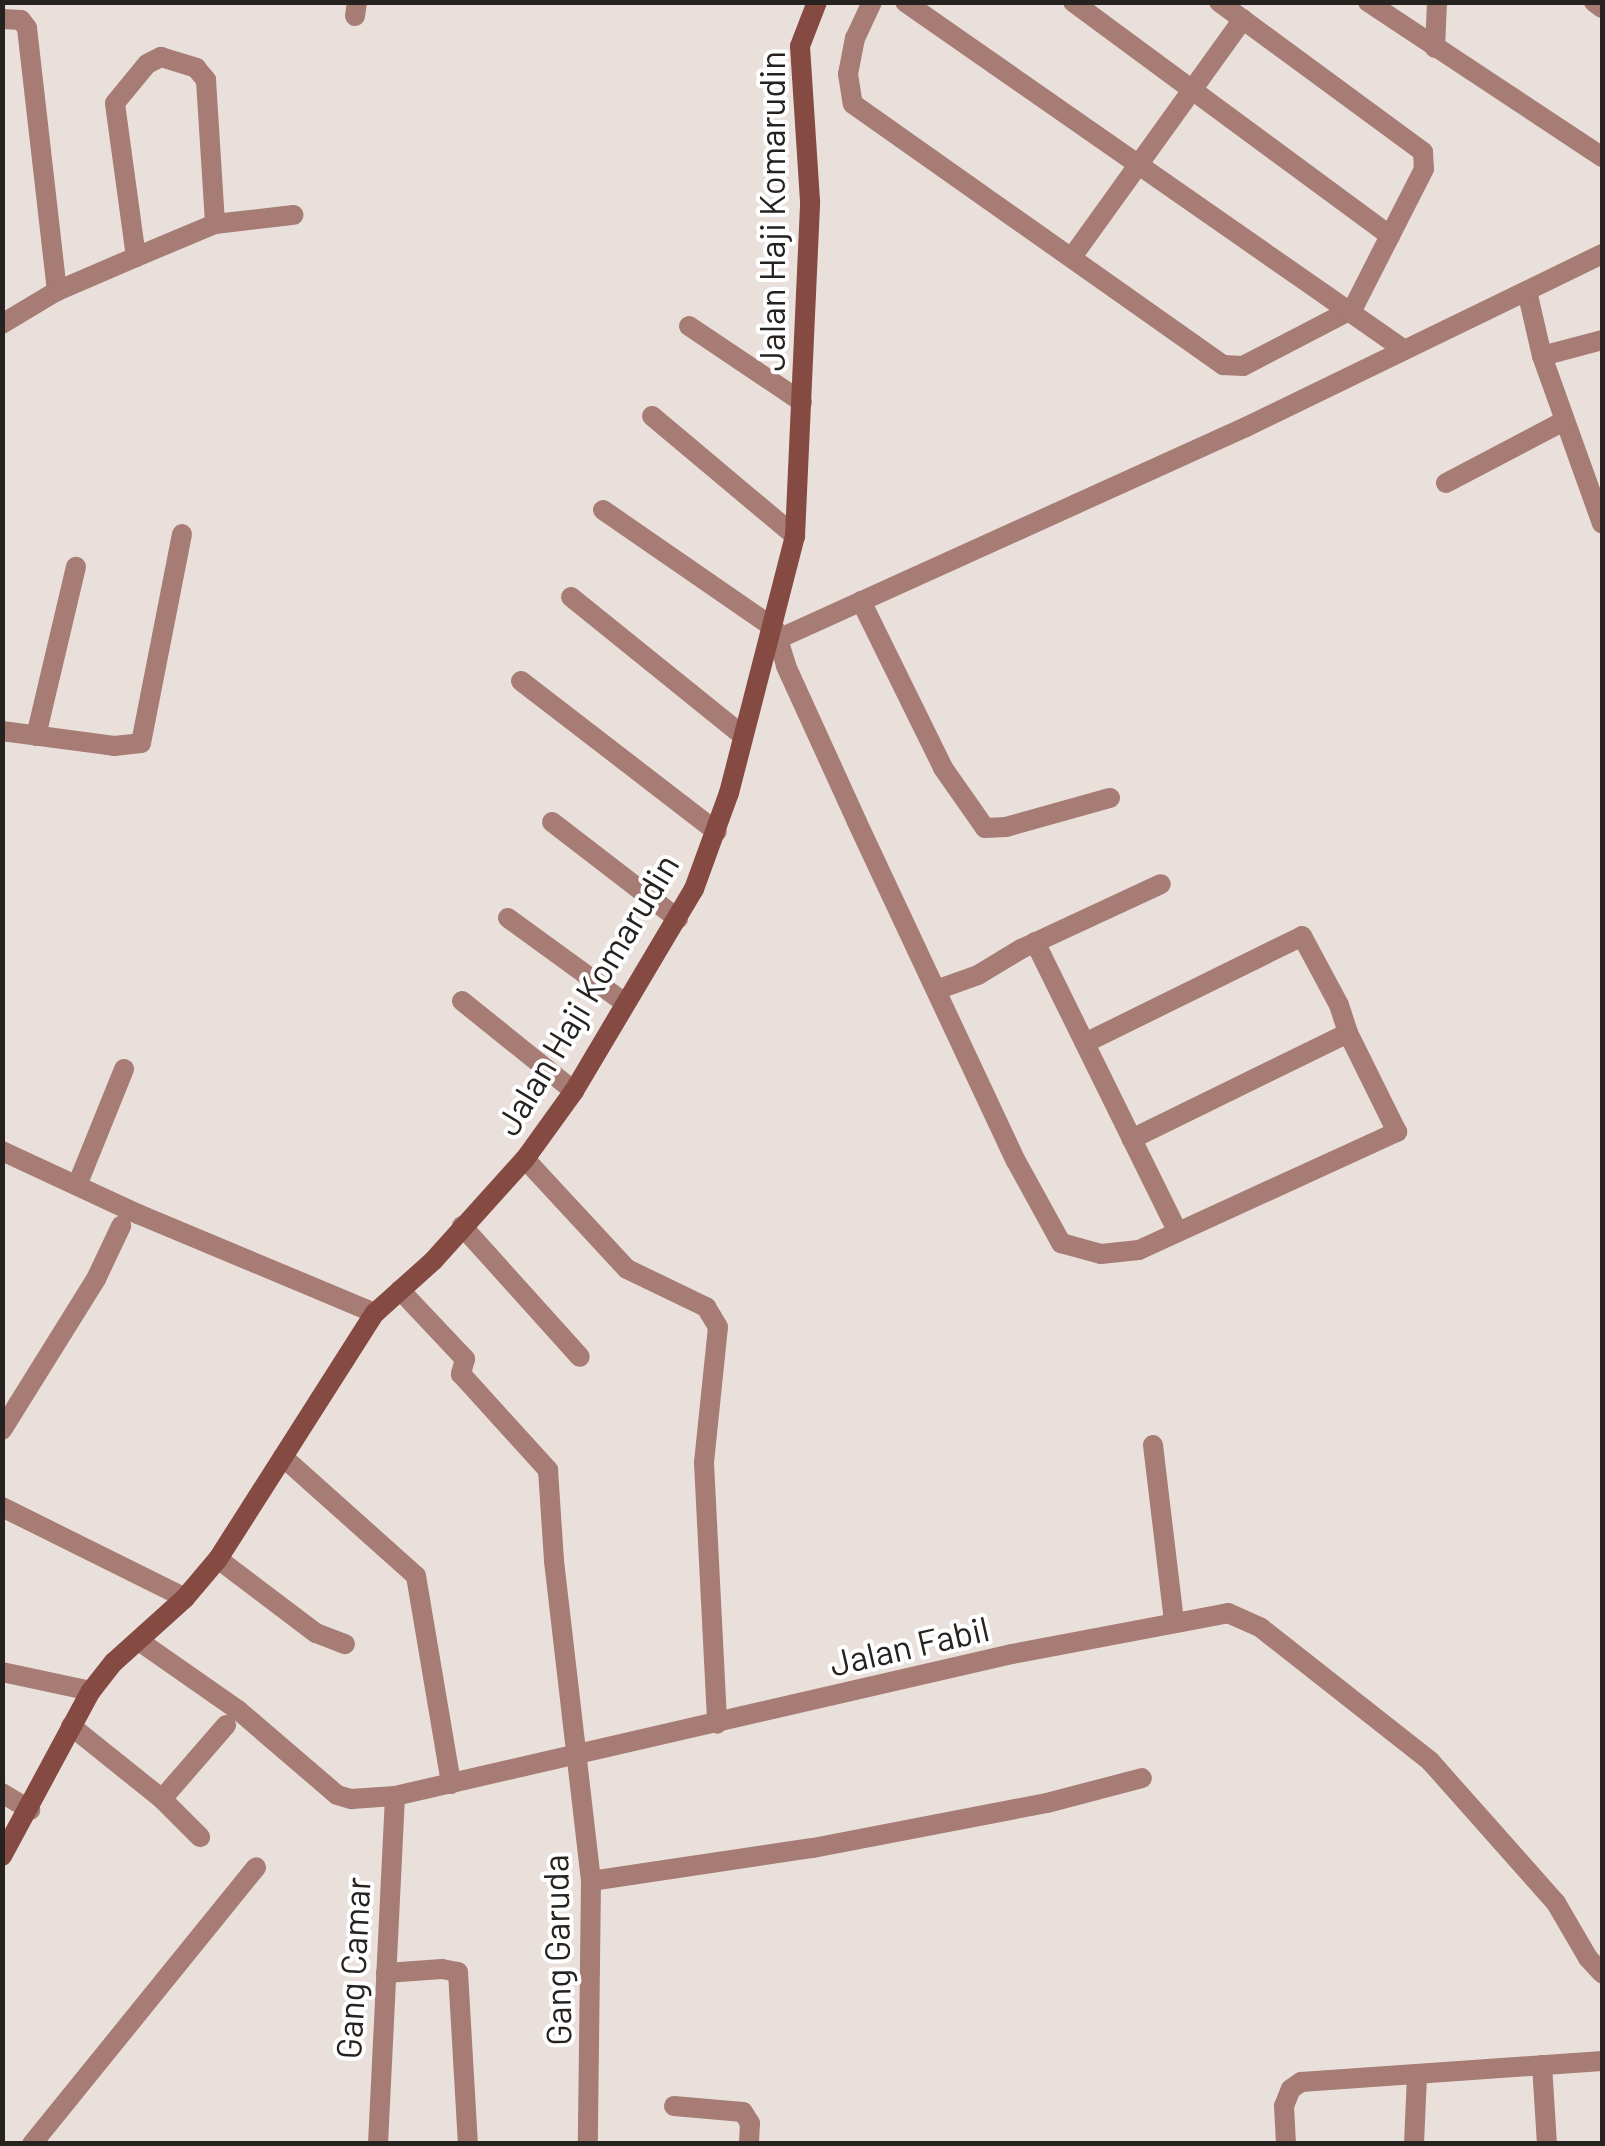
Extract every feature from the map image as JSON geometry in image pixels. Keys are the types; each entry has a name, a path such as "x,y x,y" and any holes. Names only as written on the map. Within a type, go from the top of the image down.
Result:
{"street":[{"name":"Jalan Haji Komarudin","path":"2,1856 91,1691 186,1598 218,1559 375,1314 525,1159 574,1090 678,919 717,832 741,734 776,634 796,536 810,201 800,46 817,2"},
{"path":"872,2 854,38 848,74 853,104 1228,366 1243,366 1350,312 1424,169 1424,152 1219,2"},
{"path":"905,2 1404,350"},
{"path":"1073,2 1390,236"},
{"path":"1368,2 1602,157"},
{"path":"1436,48 1437,2"},
{"path":"1594,2 1602,8"},
{"path":"2,18 20,20 27,28 58,291"},
{"path":"1072,258 1243,19"},
{"path":"136,257 115,103 147,64 161,57 196,68 206,80 215,224"},
{"path":"2,324 58,291 215,224 293,214"},
{"path":"776,634 861,601 1246,426 1602,254"},
{"path":"1526,291 1564,421 1594,474 1602,524"},
{"path":"689,326 802,402"},
{"path":"1542,356 1602,340"},
{"path":"652,416 796,536"},
{"path":"1446,483 1564,421"},
{"path":"603,510 776,634 786,666 864,836 939,988 1016,1160 1061,1243 1101,1254 1139,1250 1397,1132 1348,1033 1339,1005 1302,936 1086,1044"},
{"path":"2,730 114,746 141,743 182,534"},
{"path":"36,736 76,567"},
{"path":"571,597 741,734"},
{"path":"861,601 943,768 984,828 1006,827 1110,798"},
{"path":"520,681 717,832"},
{"path":"552,822 678,919"},
{"path":"939,988 978,975 1035,942 1162,884"},
{"path":"508,918 625,1003"},
{"path":"1035,942 1178,1232"},
{"path":"462,1000 574,1090"},
{"path":"1132,1139 1348,1033"},
{"path":"78,1183 124,1068"},
{"path":"2,1152 375,1314"},
{"path":"525,1159 627,1269 706,1307 718,1327 704,1462 717,1724"},
{"path":"2,1430 96,1279 122,1226"},
{"path":"462,1226 580,1357"},
{"name":"Gang Garuda","path":"400,1290 465,1359 461,1374 548,1470 554,1561 591,1882 588,2144"},
{"path":"1153,1445 1174,1621"},
{"path":"283,1458 416,1576 451,1784"},
{"path":"2,1507 186,1598"},
{"path":"218,1559 316,1632 345,1644"},
{"name":"Jalan Fabil","path":"138,1641 238,1710 338,1794 351,1799 395,1796 1012,1654 1228,1612 1261,1628 1430,1761 1556,1903 1588,1958 1602,1974"},
{"path":"2,1672 91,1691"},
{"path":"162,1799 226,1725"},
{"path":"71,1726 162,1799 200,1837"},
{"path":"591,1882 813,1848 1047,1803 1142,1778"},
{"path":"2,1794 30,1810"},
{"name":"Gang Camar","path":"378,2144 395,1796"},
{"path":"32,2144 256,1867"},
{"path":"386,1973 442,1968 458,1972 468,2144"},
{"path":"1286,2144 1284,2106 1290,2089 1300,2082 1602,2060"},
{"path":"1542,2065 1546,2144"},
{"path":"1414,2144 1417,2074"},
{"path":"674,2106 743,2112 750,2123 749,2144"}]}
